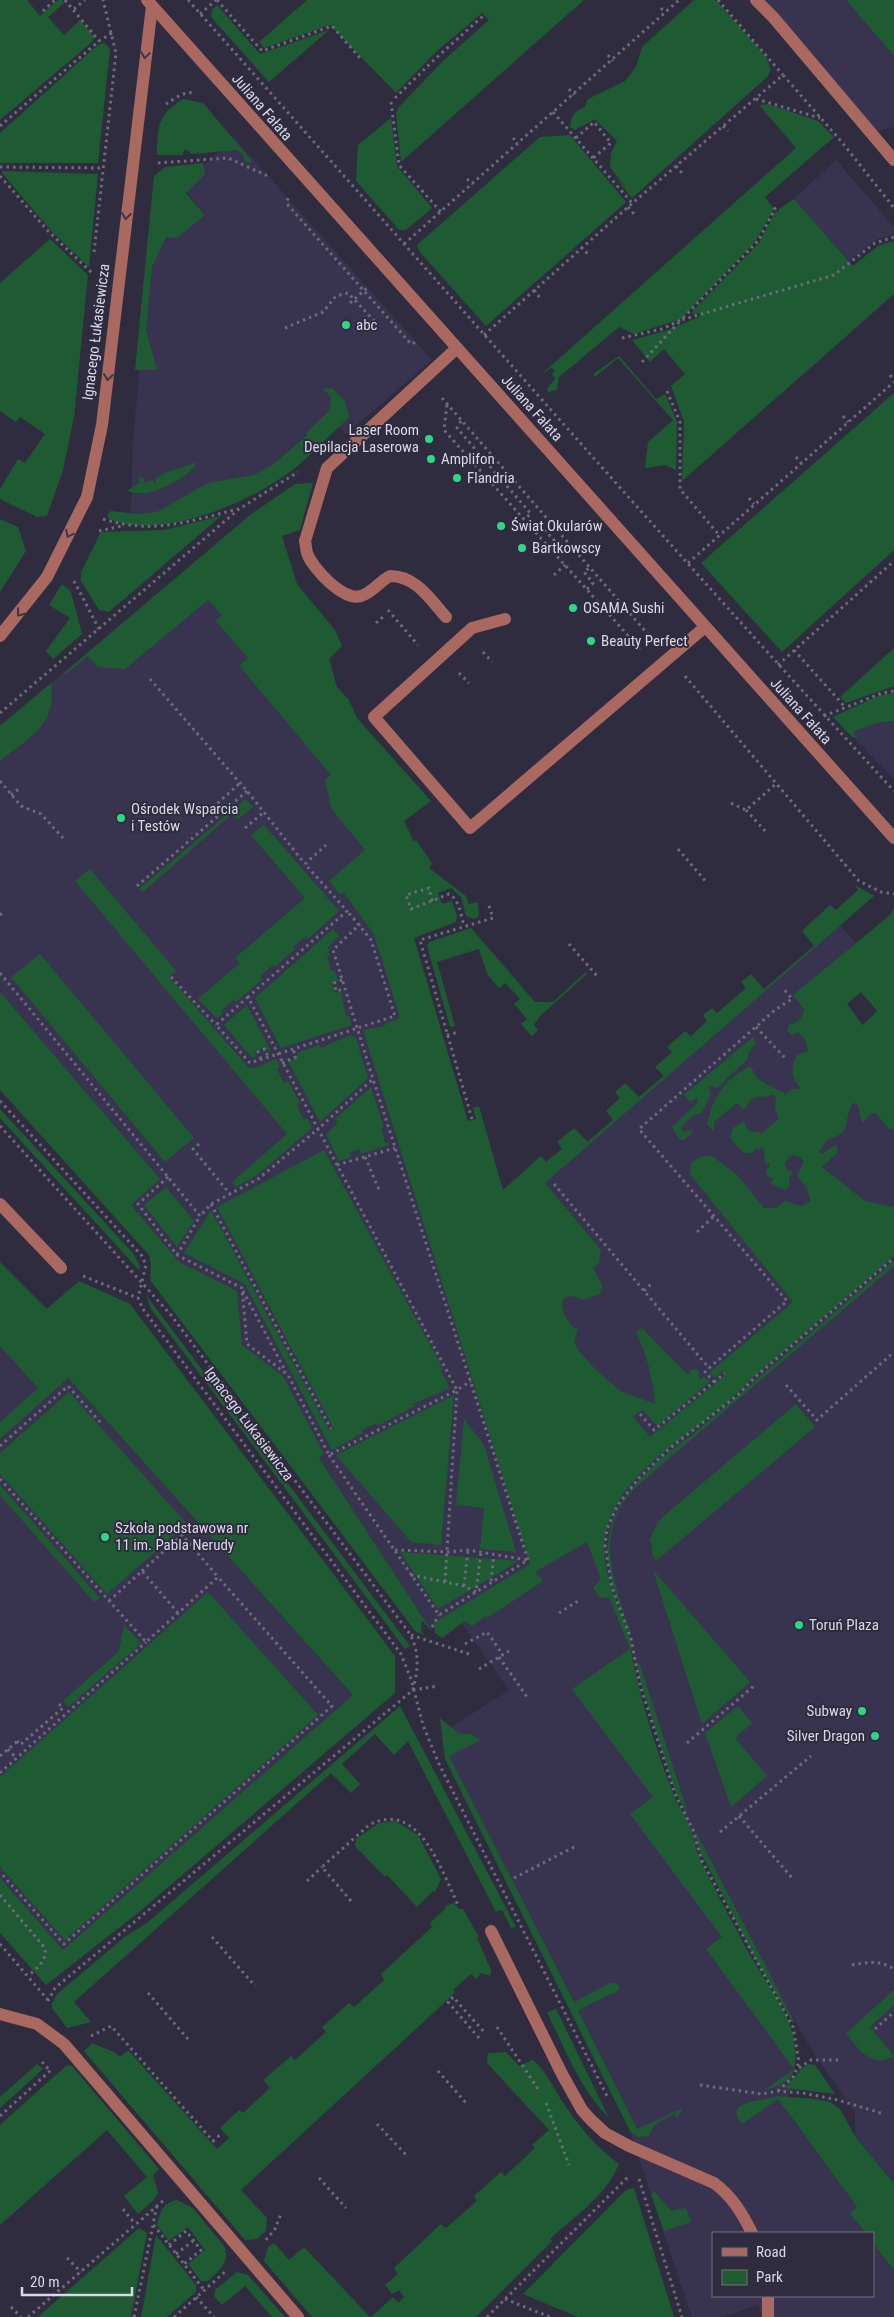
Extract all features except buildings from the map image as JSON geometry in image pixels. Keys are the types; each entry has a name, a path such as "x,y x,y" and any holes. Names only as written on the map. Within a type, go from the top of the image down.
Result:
{"street":[{"path":"756,0 773,17 894,160"},
{"name":"Juliana Fałata","path":"149,3 894,838"},
{"name":"Ignacego Łukasiewicza","path":"0,636 47,577 86,497 102,425 149,3"},
{"path":"446,617 424,592 407,578 390,576 361,597 352,598 344,594 316,567 307,553 305,541 327,468 457,348"},
{"path":"505,619 472,628 374,717 470,828 705,627"},
{"path":"0,1204 61,1268"},
{"path":"490,1931 562,2074 579,2105 591,2120 620,2142 706,2178 725,2191 738,2207 751,2232"},
{"path":"0,2014 36,2024 64,2044 247,2255 298,2317"},
{"path":"768,2297 768,2317"}],"path":[{"path":"43,11 55,0"},
{"path":"65,0 99,41"},
{"path":"74,9 85,0"},
{"path":"94,254 116,53 103,0"},
{"path":"188,0 778,665 894,791"},
{"path":"200,14 216,0 262,51 332,26 360,58"},
{"path":"404,244 613,61 679,0"},
{"path":"718,0 820,118 894,208"},
{"path":"661,8 665,12"},
{"path":"395,98 435,58 483,16"},
{"path":"0,126 99,41 112,33"},
{"path":"608,55 613,61"},
{"path":"484,335 581,247 783,75"},
{"path":"569,89 574,95"},
{"path":"166,105 179,96 191,92 198,94"},
{"path":"756,99 820,118"},
{"path":"392,102 399,165 441,212"},
{"path":"553,112 632,203"},
{"path":"576,138 594,122 600,129 611,143 593,158"},
{"path":"723,126 728,131"},
{"path":"513,138 518,143"},
{"path":"150,164 228,158 264,176 277,178 270,170"},
{"path":"676,166 682,173"},
{"path":"0,168 102,168"},
{"path":"0,176 48,231 92,273"},
{"path":"467,179 473,184"},
{"path":"296,199 289,192 287,204 410,344 420,340 414,333"},
{"path":"642,362 758,242 775,209 772,206"},
{"path":"628,207 634,214"},
{"path":"622,338 662,329 681,320 834,275 875,243 894,237"},
{"path":"581,247 589,255"},
{"path":"91,283 93,263"},
{"path":"350,304 371,284 365,277"},
{"path":"534,290 540,298"},
{"path":"285,328 323,312 336,296 348,293 376,323"},
{"path":"440,363 436,392 860,880 881,892 894,894"},
{"path":"688,563 894,381 890,375"},
{"path":"667,391 680,422 680,489 719,535"},
{"path":"447,404 444,430 657,668"},
{"path":"843,416 848,422"},
{"path":"461,421 457,428 531,514 524,519"},
{"path":"796,457 801,463"},
{"path":"0,713 239,509 299,471"},
{"path":"749,498 754,504"},
{"path":"102,512 95,531 123,526 163,527 239,509"},
{"path":"100,518 123,526"},
{"path":"548,546 554,540 544,530 552,524"},
{"path":"778,665 894,561"},
{"path":"554,575 565,565"},
{"path":"587,589 593,583 584,572 590,567"},
{"path":"74,579 77,590 99,629"},
{"path":"867,585 872,589"},
{"path":"388,605 388,611 433,662"},
{"path":"376,623 388,611"},
{"path":"822,626 826,630"},
{"path":"794,650 845,707"},
{"path":"150,679 247,791 305,864 371,940 395,1016 250,1063 171,977"},
{"path":"824,716 882,693 894,691"},
{"path":"0,781 22,806 41,814 63,838"},
{"path":"208,812 240,783"},
{"path":"746,810 777,784"},
{"path":"11,795 20,788"},
{"path":"137,886 247,791"},
{"path":"731,803 746,810 766,832"},
{"path":"245,828 264,812"},
{"path":"305,864 326,845"},
{"path":"678,849 707,883"},
{"path":"432,901 429,888 406,895 411,909 432,901 449,894 453,896 464,926"},
{"path":"472,1119 420,940 493,918 488,903"},
{"path":"0,915 5,911"},
{"path":"216,1025 347,911"},
{"path":"359,926 333,950 528,1560"},
{"path":"569,944 598,977"},
{"path":"0,973 200,1216"},
{"path":"342,980 334,983 336,991 345,989"},
{"path":"700,1376 787,1301 639,1129 756,1027 792,999 783,988"},
{"path":"248,997 457,1390 445,1582"},
{"path":"756,1027 786,1059"},
{"path":"447,1035 459,1032"},
{"path":"282,1062 296,1057 293,1048"},
{"path":"261,1059 258,1052 265,1049 268,1057"},
{"path":"177,1255 200,1216 211,1204 258,1179 318,1129 373,1079"},
{"path":"0,1101 142,1256 146,1265 138,1298 61,1268"},
{"path":"0,1126 171,1315 410,1634 418,1656 413,1690"},
{"path":"198,1144 193,1149 230,1194"},
{"path":"337,1166 395,1148"},
{"path":"366,1157 380,1192"},
{"path":"168,1177 138,1204 177,1255 242,1288 329,1455 438,1615"},
{"path":"554,1184 709,1368"},
{"path":"211,1204 331,1429"},
{"path":"697,1232 714,1216"},
{"path":"778,2091 788,2082 799,2062 793,2027 702,1861 693,1830 675,1794 640,1685 631,1639 612,1587 606,1557 607,1529 625,1494 664,1454 739,1394 754,1378 894,1258"},
{"path":"644,1291 651,1284"},
{"path":"242,1288 247,1344 288,1375"},
{"name":"Ignacego Łukasiewicza","path":"138,1298 143,1309 401,1654 413,1690"},
{"path":"786,1385 817,1420 894,1352"},
{"path":"705,1372 714,1382"},
{"path":"640,1414 654,1430 725,1373"},
{"path":"329,1455 457,1390 471,1381"},
{"path":"0,1446 68,1386 101,1423"},
{"path":"0,1479 108,1600 125,1623 146,1642"},
{"path":"108,1600 193,1526"},
{"path":"0,1872 64,1944 332,1706 182,1535"},
{"path":"394,1550 447,1552 468,1550 528,1560"},
{"path":"464,1586 468,1550"},
{"path":"476,1592 481,1552"},
{"path":"491,1582 494,1555"},
{"path":"432,1626 438,1615 528,1560"},
{"path":"142,1571 178,1613"},
{"path":"411,1575 464,1586 476,1592"},
{"path":"0,1772 218,1577"},
{"path":"559,1613 578,1601"},
{"path":"465,1644 487,1632 527,1697"},
{"path":"410,1634 472,1655"},
{"path":"479,1669 509,1651"},
{"path":"687,1743 755,1685"},
{"path":"0,1944 48,2000 55,1988 413,1690 438,1686"},
{"path":"0,1756 19,1740 20,1745 63,1708 59,1704"},
{"path":"8,1749 16,1758"},
{"path":"720,1832 811,1756"},
{"path":"739,1816 792,1878"},
{"path":"307,1881 369,1825 377,1821 396,1819 409,1824 424,1838 460,1907"},
{"path":"514,1878 574,1847"},
{"path":"322,1867 351,1901"},
{"path":"0,1895 45,1948 46,1953 41,1964 28,1976"},
{"path":"212,1937 255,1986"},
{"path":"852,1965 873,1962 886,1964 894,1969"},
{"path":"148,1993 188,2039"},
{"path":"479,2038 448,2002 453,1997 485,2033"},
{"path":"876,2028 894,2012"},
{"path":"88,2039 111,2026 213,2141 221,2134"},
{"path":"497,2027 540,2092"},
{"path":"0,2116 71,2052"},
{"path":"796,2070 811,2060 839,2060"},
{"path":"438,2071 467,2104"},
{"path":"700,2085 762,2094 778,2091 838,2100 884,2114"},
{"path":"545,2100 556,2124 569,2166"},
{"path":"378,2124 408,2157"},
{"path":"487,2317 636,2169"},
{"path":"319,2178 346,2208"},
{"path":"28,2317 183,2183"},
{"path":"134,2317 158,2205"},
{"path":"122,2209 135,2224"},
{"path":"174,2317 204,2290 260,2246 275,2229 281,2214"},
{"path":"153,2224 204,2290"},
{"path":"169,2245 186,2231 201,2250 184,2264"},
{"path":"176,2254 193,2241"},
{"path":"67,2258 81,2272"},
{"path":"196,2297 214,2317"},
{"path":"505,2299 550,2317"},
{"path":"12,2307 20,2317"}],"shaded area":[{"path":"762,0 846,0 894,56 894,127 875,132"},
{"path":"235,139 432,360 346,434 328,415 262,474 155,524 131,515 133,439 153,230 205,214 180,184"},
{"path":"836,160 894,227 894,234 875,240 850,262 794,199"},
{"path":"264,512 573,1477 560,1333 540,1182 839,924 856,943 800,990 894,1107 894,2182 855,2137 855,2112 811,2049 693,1841 630,1650 618,1657 749,2007 794,2068 786,2111 858,2208 859,2224 865,2232 712,2232 712,2297 874,2297 874,2244 894,2272 894,2317 762,2317 758,2305 721,2317 692,2317 630,2131 445,1759 442,1733 509,1690 456,1615 431,1630 319,1458 0,1071 0,726 250,515"},
{"path":"894,715 894,779 848,732"},
{"name":"Szkoła podstawowa nr 11 im. Pabla Nerudy","path":"0,1303 370,1714 54,1979 0,1919"}],"green space":[{"path":"0,0 27,0 40,16 58,0 62,0 64,3 48,17 64,35 80,20 94,37 92,42 0,120"},
{"path":"307,0 584,0 401,162 396,113 399,107 442,62 489,20 482,13 437,51 396,93 330,25 264,48 259,42"},
{"path":"694,0 716,0 767,58 771,71 766,78 632,198 614,176 626,188 610,167 611,153 617,141 595,119 575,130 570,127 571,120 578,110 585,107 587,100 625,81 636,67 642,47"},
{"path":"846,0 894,0 894,56"},
{"path":"217,5 260,54 329,30 269,82 211,17 212,10"},
{"path":"105,43 110,49 98,163 0,163 0,133 99,44"},
{"path":"183,99 203,103 252,161 250,163 246,162 242,154 237,150 192,154 185,149 182,155 157,155 161,122 168,110"},
{"path":"768,104 818,121 834,137 765,197 774,209 754,243 681,319 634,334 619,327 559,377 557,390 548,392 547,389 555,379 552,374 555,371 551,367 545,371 796,148 759,105"},
{"path":"391,118 397,166 432,208 406,230 399,230 356,181 358,145"},
{"path":"570,135 626,202 486,326 419,251 417,245 540,137"},
{"path":"203,163 205,174 186,193 205,215 177,238 166,237 152,267 146,330 157,370 135,370 154,176 165,167"},
{"path":"2,171 98,174 89,267 52,232"},
{"path":"794,199 853,266 878,246 894,241 894,294 682,481 684,422 671,386 685,374 664,349 650,362 632,340 665,331 699,317 700,313 693,314 692,312 759,243 776,211 778,213 779,209"},
{"path":"50,239 88,275 74,417 63,470 47,516 37,517 0,499 0,489 18,459 25,463 45,434 20,417 16,422 0,411 0,283"},
{"path":"619,356 656,399 665,394 677,422 676,470 665,465 645,468 648,442 673,420 618,358 595,377 593,374"},
{"path":"332,388 345,401 349,417 305,459 272,484 228,506 178,522 130,525 109,519 107,515 111,511 139,514 157,512 208,483 254,475 272,465 307,435 306,433 330,410 331,397 323,389"},
{"path":"894,393 894,550 782,652 701,563"},
{"path":"197,462 189,472 175,482 160,489 145,493 127,491 140,482 139,477 145,479 142,484 152,480 155,484 155,479 164,473"},
{"path":"313,483 300,530 282,536 297,584 335,630 342,646 329,659 337,687 349,700 357,718 431,801 404,821 414,842 416,840 432,863 429,868 466,896 469,904 478,902 479,916 474,919 466,916 461,897 451,888 438,893 442,904 452,901 457,916 456,922 414,938 468,1121 476,1119 473,1108 479,1106 503,1190 541,1156 546,1162 562,1149 557,1142 574,1128 588,1142 613,1120 606,1111 620,1098 615,1092 625,1083 639,1097 664,1076 655,1067 672,1052 667,1047 685,1031 691,1036 707,1021 703,1015 712,1008 717,1013 746,988 741,982 751,974 764,989 814,946 802,931 830,905 836,910 858,890 855,885 874,896 545,1183 601,1250 599,1263 593,1268 602,1285 600,1294 582,1300 573,1296 566,1297 562,1302 564,1314 574,1329 578,1328 574,1342 579,1351 596,1370 620,1391 655,1404 649,1367 636,1332 642,1328 688,1375 690,1370 697,1369 700,1372 698,1375 701,1379 704,1376 710,1382 657,1426 643,1410 633,1416 650,1437 727,1374 724,1370 715,1378 709,1373 793,1302 690,1174 691,1163 700,1157 712,1156 737,1175 764,1208 776,1208 785,1201 801,1206 811,1201 806,1187 797,1176 804,1162 801,1158 793,1155 788,1157 785,1164 787,1170 793,1172 789,1177 789,1187 785,1190 770,1183 774,1179 767,1176 766,1171 770,1165 769,1163 765,1165 764,1149 761,1147 759,1150 756,1149 751,1153 744,1152 730,1137 733,1128 744,1121 748,1131 762,1133 779,1119 775,1108 776,1097 773,1094 754,1097 744,1110 737,1103 714,1122 714,1131 707,1125 712,1106 727,1083 750,1066 759,1079 786,1094 791,1089 801,1089 793,1077 793,1065 797,1055 808,1051 805,1039 798,1032 792,1035 787,1031 789,1024 799,1020 804,1009 793,995 890,915 894,908 894,1130 889,1129 876,1113 871,1113 863,1123 858,1105 856,1103 852,1104 844,1130 841,1134 827,1140 819,1152 821,1154 836,1145 838,1148 837,1153 822,1167 865,1201 894,1207 894,1256 751,1379 733,1397 650,1464 632,1483 617,1504 607,1527 604,1542 607,1572 631,1643 639,1687 661,1762 675,1798 689,1824 696,1849 718,1895 746,1948 787,2018 794,2041 796,2059 794,2069 706,1949 722,1937 630,1814 653,1797 572,1689 630,1649 609,1597 600,1598 593,1588 601,1579 587,1542 535,1572 543,1581 487,1618 486,1616 472,1626 465,1621 442,1638 435,1633 434,1623 530,1564 363,1030 385,1026 385,1024 400,1018 374,934 343,892 340,895 329,881 365,850 331,808 325,780 331,775 242,669 240,665 248,658 216,621 222,615 208,600 125,669 98,667 88,656 66,674 64,673 250,515 295,484","holes":["861,992 877,1011 863,1025 847,1004"]},
{"path":"221,516 109,612 99,610 81,581 81,572 101,532 164,530"},
{"path":"0,519 18,527 26,551 0,592"},
{"path":"62,584 71,592 82,634 53,659 46,651 70,618 49,605"},
{"path":"894,648 894,686 846,703 840,697"},
{"path":"51,683 52,698 50,710 45,720 31,737 0,761 0,726"},
{"path":"894,693 894,721 877,723 854,731 854,736 858,736 853,738 833,717 880,695"},
{"path":"245,799 253,807 238,819 233,813 143,892 139,889"},
{"path":"264,825 339,911 308,939 305,937 293,947 295,949 275,967 273,965 260,976 263,979 236,1002 233,1000 221,1011 223,1013 217,1018 198,999 240,963 235,958 305,898 251,835"},
{"path":"90,869 176,971 169,977 249,1068 255,1068 276,1059 280,1067 277,1069 284,1083 288,1081 300,1103 297,1105 303,1119 307,1118 312,1128 256,1176 236,1187 232,1182 287,1134 75,881"},
{"path":"471,928 535,1002 553,1002 586,972 587,974 539,1017 534,1025 538,1030 532,1036 521,1024 527,1019 514,1004 520,999 505,983 499,988 487,974 479,949 437,962 455,1026 450,1027 427,946 429,942"},
{"path":"333,929 339,936 328,947 330,955 327,956 331,971 335,971 338,981 332,982 335,993 341,992 346,1017 349,1016 352,1025 281,1048 255,998"},
{"path":"40,954 194,1138 165,1162 11,977"},
{"path":"0,992 160,1179 131,1205 179,1262 237,1291 242,1345 283,1376 324,1454 319,1458 431,1630 422,1621 421,1631 425,1635 416,1632 150,1280 151,1264 149,1255 0,1090"},
{"path":"247,1005 271,1051 269,1052 265,1048 255,1052 256,1056 252,1058 224,1025"},
{"path":"350,1035 356,1038 368,1078 320,1122 288,1061 298,1058 297,1053 319,1045 321,1048"},
{"path":"753,1037 756,1043 749,1051 748,1059 717,1088 710,1086 711,1093 702,1113 693,1116 681,1128 683,1132 691,1130 693,1132 684,1140 680,1140 672,1127 698,1102 697,1098 690,1102 684,1095"},
{"path":"371,1087 384,1127 381,1128 385,1143 388,1142 389,1145 361,1154 360,1149 350,1152 351,1157 339,1161 326,1134 338,1123 335,1119"},
{"path":"0,1109 133,1253 140,1266 139,1270 0,1118"},
{"path":"324,1150 443,1369 441,1371 450,1388 413,1404 415,1406 378,1426 376,1423 362,1430 363,1433 332,1450 245,1284 184,1253 211,1210 329,1430 334,1429 217,1207"},
{"path":"166,1187 194,1221 177,1247 144,1205"},
{"path":"894,1261 894,1266 637,1486 623,1504 614,1522 610,1540 610,1558 618,1595 631,1635 612,1583 609,1565 608,1548 610,1532 615,1517 622,1502 633,1487 663,1457 691,1436"},
{"path":"0,1262 47,1309 79,1281 130,1304 395,1656 395,1693 139,1912 46,1985 0,1933 0,1878 63,1950 353,1695 68,1378 0,1439 0,1422 38,1388 0,1346"},
{"path":"146,1295 410,1646 405,1649 151,1309"},
{"path":"69,1392 187,1524 107,1594 0,1474 0,1453"},
{"path":"454,1395 441,1545 411,1542 336,1455"},
{"path":"796,1404 815,1427 656,1561 652,1553 652,1543 649,1542 657,1523"},
{"path":"464,1419 484,1445 516,1552 480,1549 484,1508 456,1505"},
{"path":"0,1485 100,1598 94,1602 0,1495"},
{"path":"400,1552 519,1561 438,1609"},
{"path":"653,1570 750,1682 702,1724"},
{"path":"208,1592 318,1715 65,1940 0,1867 0,1777"},
{"path":"124,1625 140,1642 139,1645 68,1707 63,1701 119,1651"},
{"path":"637,1662 640,1665 689,1816 676,1794 641,1684"},
{"path":"400,1706 516,1927 511,1928 502,1910 496,1912 408,1741 394,1755 375,1734 342,1764 360,1784 351,1793 331,1773 74,2002 91,2022 67,2028 52,2008 57,1994 126,1936 147,1923"},
{"path":"738,1706 752,1723 735,1738 767,1776 731,1807 705,1733"},
{"path":"440,1718 459,1734 471,1734 481,1740 449,1756 574,2002 610,1983 617,1983 620,1988 614,1994 610,1994 578,2010 637,2129 683,2108 677,2118 674,2114 654,2125 649,2136 638,2137 630,2131 445,1759"},
{"path":"395,1821 418,1835 441,1879 435,1892 433,1891 417,1907 387,1875 385,1877 355,1846 356,1839 379,1823"},
{"path":"696,1832 794,2021 793,2023 756,1960 702,1855"},
{"path":"454,1903 459,1909 463,1909 479,1937 477,1938 491,1970 490,1976 481,1973 476,1979 471,1974 453,1990 455,1992 443,2004 241,2190 267,2218 266,2231 257,2239 245,2240 84,2051 93,2043 120,2057 128,2050 217,2149 229,2138 220,2128 239,2110 243,2113 270,2088 263,2080 291,2056 295,2060 326,2032 322,2027 349,2003 354,2007 384,1980 381,1974 432,1927 430,1923 446,1908 445,1906"},
{"path":"894,1990 894,2005 870,2027 894,2056 886,2059 872,2059 860,2051 846,2033"},
{"path":"556,2009 609,2118 581,2081 567,2054 547,2012"},
{"path":"506,2052 519,2066 533,2060 546,2075 582,2129 603,2151 619,2164 598,2196 550,2239 552,2241 476,2317 371,2317 393,2297 398,2303 404,2297 399,2290 392,2294 385,2285 398,2274 394,2268 441,2224 446,2228 477,2201 474,2196 501,2172 505,2176 535,2148 532,2145 549,2130 487,2063 488,2053"},
{"path":"37,2064 43,2069 0,2108 0,2097"},
{"path":"809,2064 815,2065 835,2094 785,2088 801,2069"},
{"path":"67,2065 72,2066 159,2169 153,2175 158,2193 154,2200 138,2214 124,2196 147,2177 107,2130 0,2225 0,2125"},
{"path":"794,2069 793,2073 783,2083 765,2090"},
{"path":"777,2096 830,2102 840,2109 856,2138 894,2183 894,2271 874,2244 874,2232 865,2232 850,2214 857,2207 778,2099 742,2124 737,2116 737,2110 741,2105"},
{"path":"634,2188 674,2317 578,2317 523,2294 626,2190"},
{"path":"655,2192 671,2211 686,2208 691,2222 664,2231 651,2194"},
{"path":"177,2200 193,2208 224,2246 226,2257 223,2266 208,2281 201,2281 188,2264 205,2250 188,2227 169,2241 157,2225 165,2206"},
{"path":"139,2228 147,2233 131,2317 38,2317"},
{"path":"156,2235 196,2285 196,2292 167,2317 141,2317"},
{"path":"274,2243 289,2260 304,2247 370,2317 312,2317 264,2261 268,2247"},
{"path":"237,2272 248,2275 285,2317 272,2317 245,2286 222,2305 214,2296 215,2290"}],"place":[{"name":"abc","path":"346,325"},
{"name":"Laser Room Depilacja Laserowa","path":"429,439"},
{"name":"Amplifon","path":"431,459"},
{"name":"Flandria","path":"457,478"},
{"name":"Świat Okularów","path":"501,526"},
{"name":"Bartkowscy","path":"522,548"},
{"name":"OSAMA Sushi","path":"573,608"},
{"name":"Beauty Perfect","path":"591,641"},
{"name":"Ośrodek Wsparcia i Testów","path":"121,818"},
{"name":"Szkoła podstawowa nr 11 im. Pabla Nerudy","path":"105,1537"},
{"name":"Toruń Plaza","path":"799,1625"},
{"name":"Subway","path":"862,1711"},
{"name":"Silver Dragon","path":"875,1736"}]}
